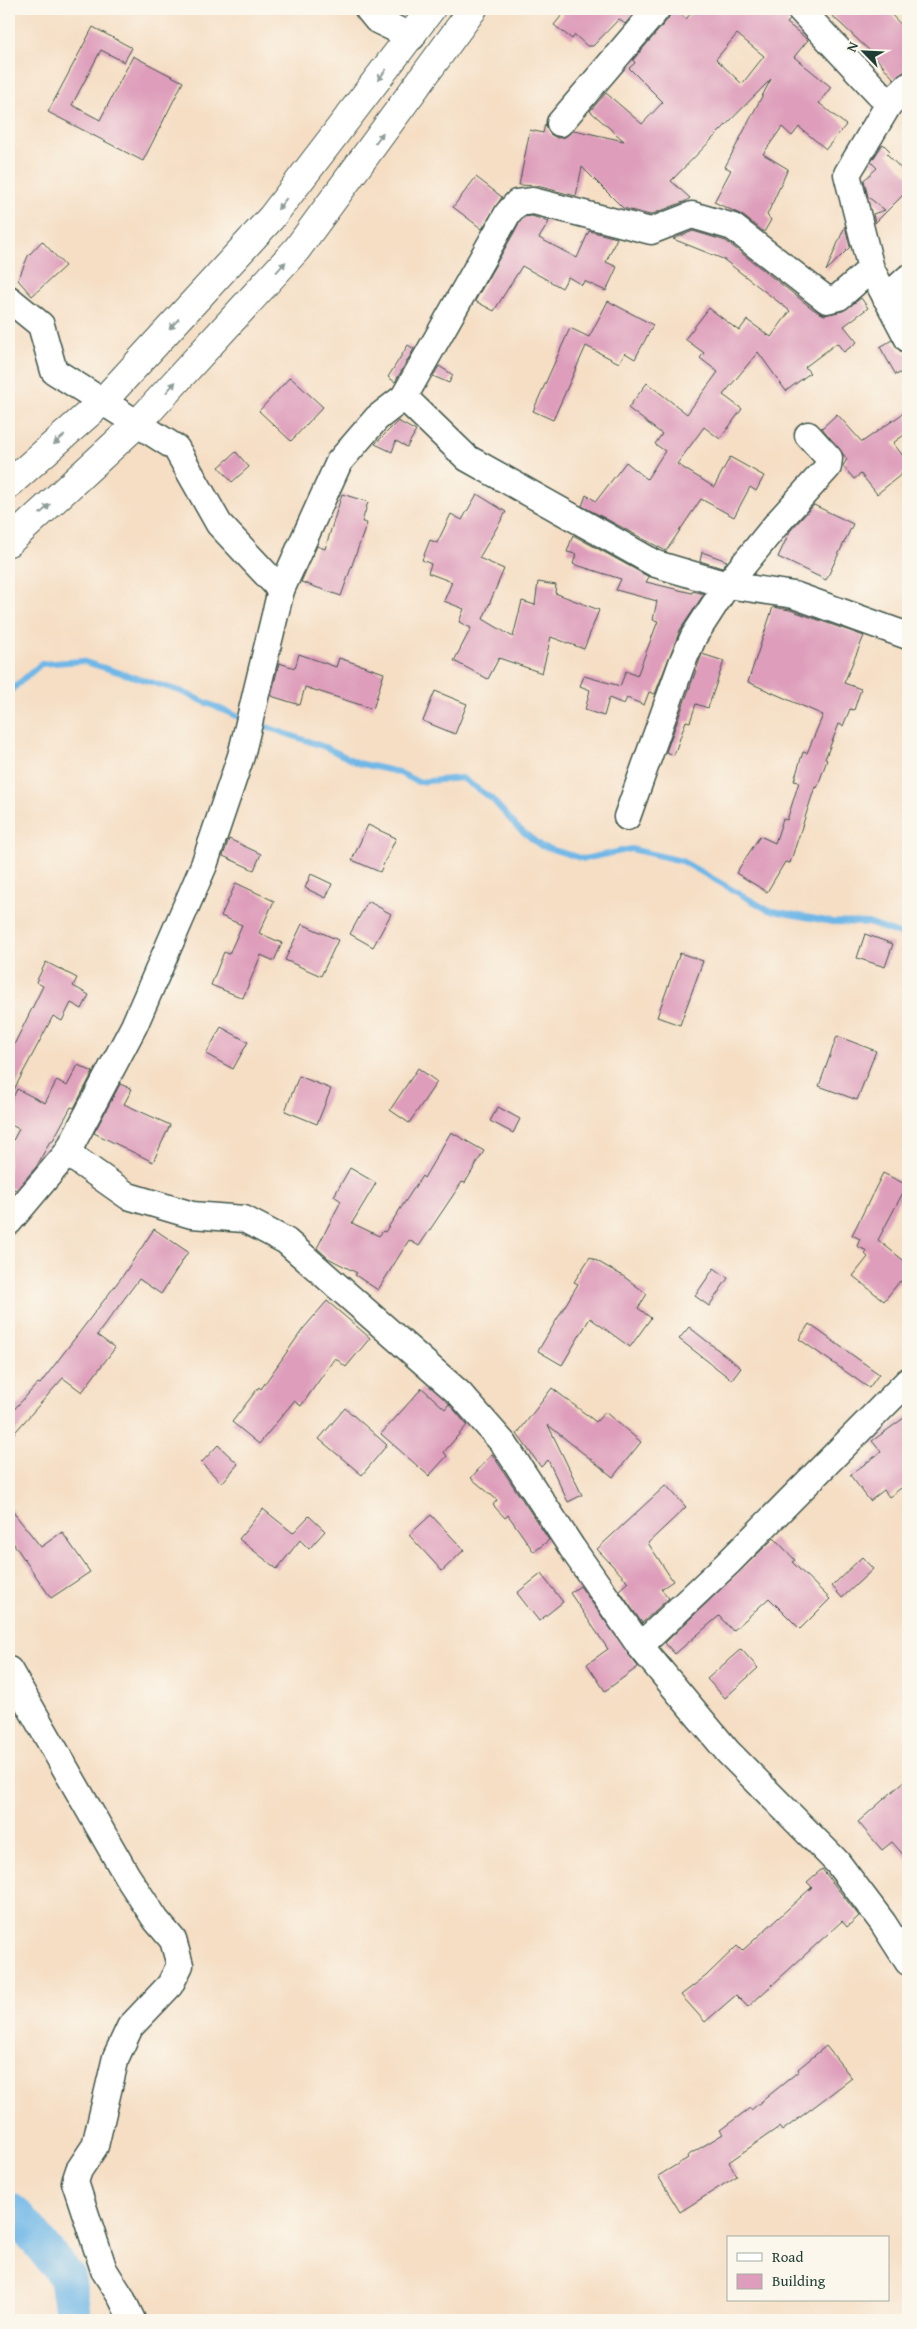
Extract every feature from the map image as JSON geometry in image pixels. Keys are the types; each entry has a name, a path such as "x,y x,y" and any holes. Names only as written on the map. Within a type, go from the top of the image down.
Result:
{"main road":[{"path":"9,484 103,401 271,218 412,37 431,9"},
{"path":"9,542 138,423 298,249 473,9"}],"street":[{"path":"560,123 657,9"},
{"path":"800,9 889,104"},
{"path":"376,12 412,37"},
{"path":"908,86 889,104 847,174 872,269 908,339"},
{"path":"9,1222 67,1153 134,1026 170,944 204,865 240,756 281,590 339,462 377,418 404,397 508,213 517,203 533,201 652,231 692,216 733,227 827,300 839,297 872,269"},
{"path":"886,298 908,278"},
{"path":"9,299 41,325 54,371 176,448 219,524 281,590"},
{"path":"404,397 467,458 656,564 727,585 794,596 908,636"},
{"path":"626,817 682,663 694,636 727,585 779,521 828,467 829,458 808,435"},
{"path":"67,1153 128,1196 192,1215 244,1219 286,1241 460,1394 497,1436 640,1646 728,1752 837,1862 883,1923 908,1962"},
{"path":"640,1646 728,1563 908,1381"},
{"path":"9,1670 127,1876 156,1920 173,1940 180,1965 170,1985 130,2027 116,2057 95,2146 79,2170 74,2182 104,2270 121,2297 132,2320"}],"building":[{"path":"567,9 638,9 625,24 619,19 593,46 587,46 575,35 572,39 554,25"},
{"path":"672,9 686,19 695,9 785,9 790,20 787,23 808,40 794,57 831,87 819,103 846,125 826,149 799,127 792,136 782,127 763,154 788,169 767,215 771,220 764,232 742,215 714,202 731,170 725,167 771,79 671,181 690,198 686,201 650,215 623,208 582,167 576,196 537,186 519,185 530,130 543,133 545,124 550,134 557,138 565,137 574,130 624,141 590,111 606,93 642,124 663,102 629,68 635,63 633,60 668,19","holes":["737,34 764,56 742,84 716,59"]},
{"path":"825,9 886,9 908,32 908,71 894,79 871,52"},
{"path":"93,27 132,48 124,62 101,50 72,105 100,120 133,56 183,82 143,161 48,112"},
{"path":"883,144 890,151 887,154 908,176 908,190 875,223 873,214 885,210 868,197 864,180 877,168 871,162"},
{"path":"476,177 502,197 482,229 453,207"},
{"path":"532,216 549,222 539,238 577,258 589,231 617,238 606,262 617,267 606,291 584,281 582,285 568,277 562,288 522,266 494,311 475,301 520,222 524,217"},
{"path":"845,226 850,247 826,271"},
{"path":"693,231 726,241 813,309 824,315 843,311 861,298 868,308 844,326 857,342 844,352 837,343 805,367 810,373 786,391 758,352 723,395 742,409 720,439 704,427 677,464 714,487 730,457 764,476 756,491 750,487 734,517 701,499 666,551 582,506 586,495 596,501 626,462 647,479 665,451 655,444 662,434 628,408 647,383 687,414 718,372 700,358 704,353 685,339 709,308 739,331 747,320 771,337 790,311 723,259 673,239"},
{"path":"42,241 65,266 32,296 18,280 28,256"},
{"path":"608,301 653,325 635,359 625,353 619,363 586,346 553,420 533,411 570,328 589,337"},
{"path":"892,340 900,351 908,354 908,369 896,375 880,347"},
{"path":"408,345 414,349 395,382 388,377"},
{"path":"439,366 453,375 449,383 433,376"},
{"path":"290,377 323,407 291,441 259,411"},
{"path":"908,410 908,432 893,443 908,462 908,469 877,494 861,474 854,479 843,466 847,459 822,428 837,414 862,442"},
{"path":"398,421 416,431 407,447 396,441 392,452 375,444"},
{"path":"236,452 249,467 232,482 219,467"},
{"path":"342,494 368,502 362,522 367,523 341,596 301,582 317,546 325,549"},
{"path":"477,494 506,512 479,558 504,569 483,619 513,637 522,601 535,605 538,582 556,585 555,593 599,610 584,649 551,637 542,673 499,658 488,679 454,661 471,628 459,622 464,609 444,601 452,582 428,573 431,564 422,560 430,540 437,543 451,514 462,520"},
{"path":"814,505 853,524 826,580 778,557 790,531"},
{"path":"573,535 649,577 646,582 704,594 680,630 655,694 649,692 644,705 627,698 624,704 609,698 604,716 585,710 590,690 580,686 584,676 620,686 626,671 637,676 658,621 653,620 657,601 616,590 621,579 573,564 576,554 567,552"},
{"path":"702,552 727,561 722,568 700,561"},
{"path":"773,607 790,610 864,636 844,683 861,689 854,710 850,709 843,726 839,724 825,759 827,760 817,788 815,787 790,863 785,862 767,892 736,873 760,836 775,843 783,819 787,820 799,782 794,781 803,752 807,753 823,715 748,682"},
{"path":"299,654 336,667 339,658 384,673 373,709 305,687 300,705 271,696 279,663 295,668"},
{"path":"702,654 724,661 708,708 696,704 690,722 686,721 674,755 666,752"},
{"path":"435,691 467,704 455,734 423,721"},
{"path":"368,825 396,838 380,872 352,860"},
{"path":"229,839 261,854 254,870 223,856"},
{"path":"311,874 332,884 326,898 305,888"},
{"path":"236,883 274,901 259,933 282,943 274,961 261,955 243,998 211,985 224,952 229,954 242,925 221,916"},
{"path":"368,901 391,914 373,947 350,934"},
{"path":"302,924 338,940 321,976 285,960"},
{"path":"865,934 893,944 885,967 857,958"},
{"path":"680,953 703,961 680,1025 657,1017"},
{"path":"46,962 77,978 73,986 89,995 82,1009 71,1003 62,1021 53,1016 9,1099 9,1055 43,986 36,982"},
{"path":"221,1027 248,1042 233,1069 206,1054"},
{"path":"837,1036 876,1051 857,1100 819,1086"},
{"path":"78,1065 93,1072 74,1108 71,1107 37,1166 16,1190 9,1187 9,1148 19,1129 9,1124 9,1106 17,1089 45,1103 57,1080 67,1086"},
{"path":"418,1068 437,1082 409,1123 390,1110"},
{"path":"299,1076 331,1089 317,1124 285,1111"},
{"path":"120,1084 132,1089 124,1104 170,1125 153,1162 94,1133"},
{"path":"498,1107 520,1119 513,1133 490,1121"},
{"path":"451,1132 484,1151 465,1183 462,1182 419,1246 409,1240 378,1290 355,1275 357,1273 328,1258 317,1248 341,1201 334,1196 350,1168 376,1183 352,1223 379,1236 383,1231 385,1232 422,1176 424,1178"},
{"path":"883,1173 907,1185 878,1240 908,1264 908,1288 900,1281 884,1301 853,1276 868,1257 865,1254 867,1251 857,1246 860,1239 852,1235"},
{"path":"154,1229 188,1252 161,1294 139,1279 97,1335 115,1348 82,1392 63,1378 9,1439 9,1415 38,1383 40,1384 124,1274"},
{"path":"590,1257 623,1276 647,1294 638,1308 651,1318 630,1347 590,1318 562,1365 538,1351 578,1284 574,1282"},
{"path":"714,1268 728,1278 709,1306 695,1296"},
{"path":"327,1301 370,1338 346,1367 335,1358 301,1406 294,1401 259,1444 232,1422 259,1387 261,1389 303,1329"},
{"path":"809,1324 879,1374 869,1388 799,1339"},
{"path":"689,1327 741,1368 732,1380 679,1339"},
{"path":"422,1388 445,1409 449,1404 467,1425 444,1452 447,1456 429,1476 381,1434"},
{"path":"552,1388 596,1422 605,1412 641,1442 613,1477 548,1425 582,1495 568,1502 548,1460 541,1467 517,1434"},
{"path":"345,1408 387,1445 362,1475 319,1439"},
{"path":"908,1415 908,1483 889,1497 884,1490 870,1501 850,1475 881,1452 872,1441"},
{"path":"218,1445 238,1464 222,1483 201,1463"},
{"path":"492,1454 549,1540 534,1552 508,1515 505,1518 493,1505 497,1500 471,1478"},
{"path":"666,1485 686,1507 648,1543 673,1581 661,1589 669,1598 642,1623 619,1590 628,1582 597,1549"},
{"path":"9,1507 41,1547 62,1532 90,1572 51,1598 9,1537"},
{"path":"263,1509 293,1533 309,1516 325,1531 309,1549 300,1540 277,1569 239,1539"},
{"path":"431,1515 464,1550 442,1571 409,1535"},
{"path":"774,1538 795,1560 792,1562 830,1599 800,1629 769,1598 733,1631 719,1616 675,1654 665,1643"},
{"path":"862,1557 873,1569 842,1598 832,1586"},
{"path":"541,1574 563,1602 539,1621 517,1593"},
{"path":"580,1586 638,1667 605,1691 587,1664 608,1649 570,1593"},
{"path":"741,1649 758,1668 725,1698 707,1679"},
{"path":"908,1778 908,1860 892,1842 882,1850 858,1822"},
{"path":"822,1869 859,1916 847,1927 842,1921 748,2007 736,1995 705,2022 681,1995 706,1976 737,1946 742,1951 812,1887 807,1882"},
{"path":"826,2046 852,2078 782,2131 779,2127 729,2162 737,2176 680,2212 658,2176 723,2134 720,2130 750,2108 751,2110"}],"waterway":[{"path":"9,692 41,664 82,661 180,691 243,719"},
{"path":"255,723 325,747 358,763 398,772 418,782 462,778 492,799 517,827 541,846 584,859 631,849 682,861 768,910 832,922 868,923 908,937"},
{"path":"9,2210 21,2220 67,2277 74,2320"}]}
